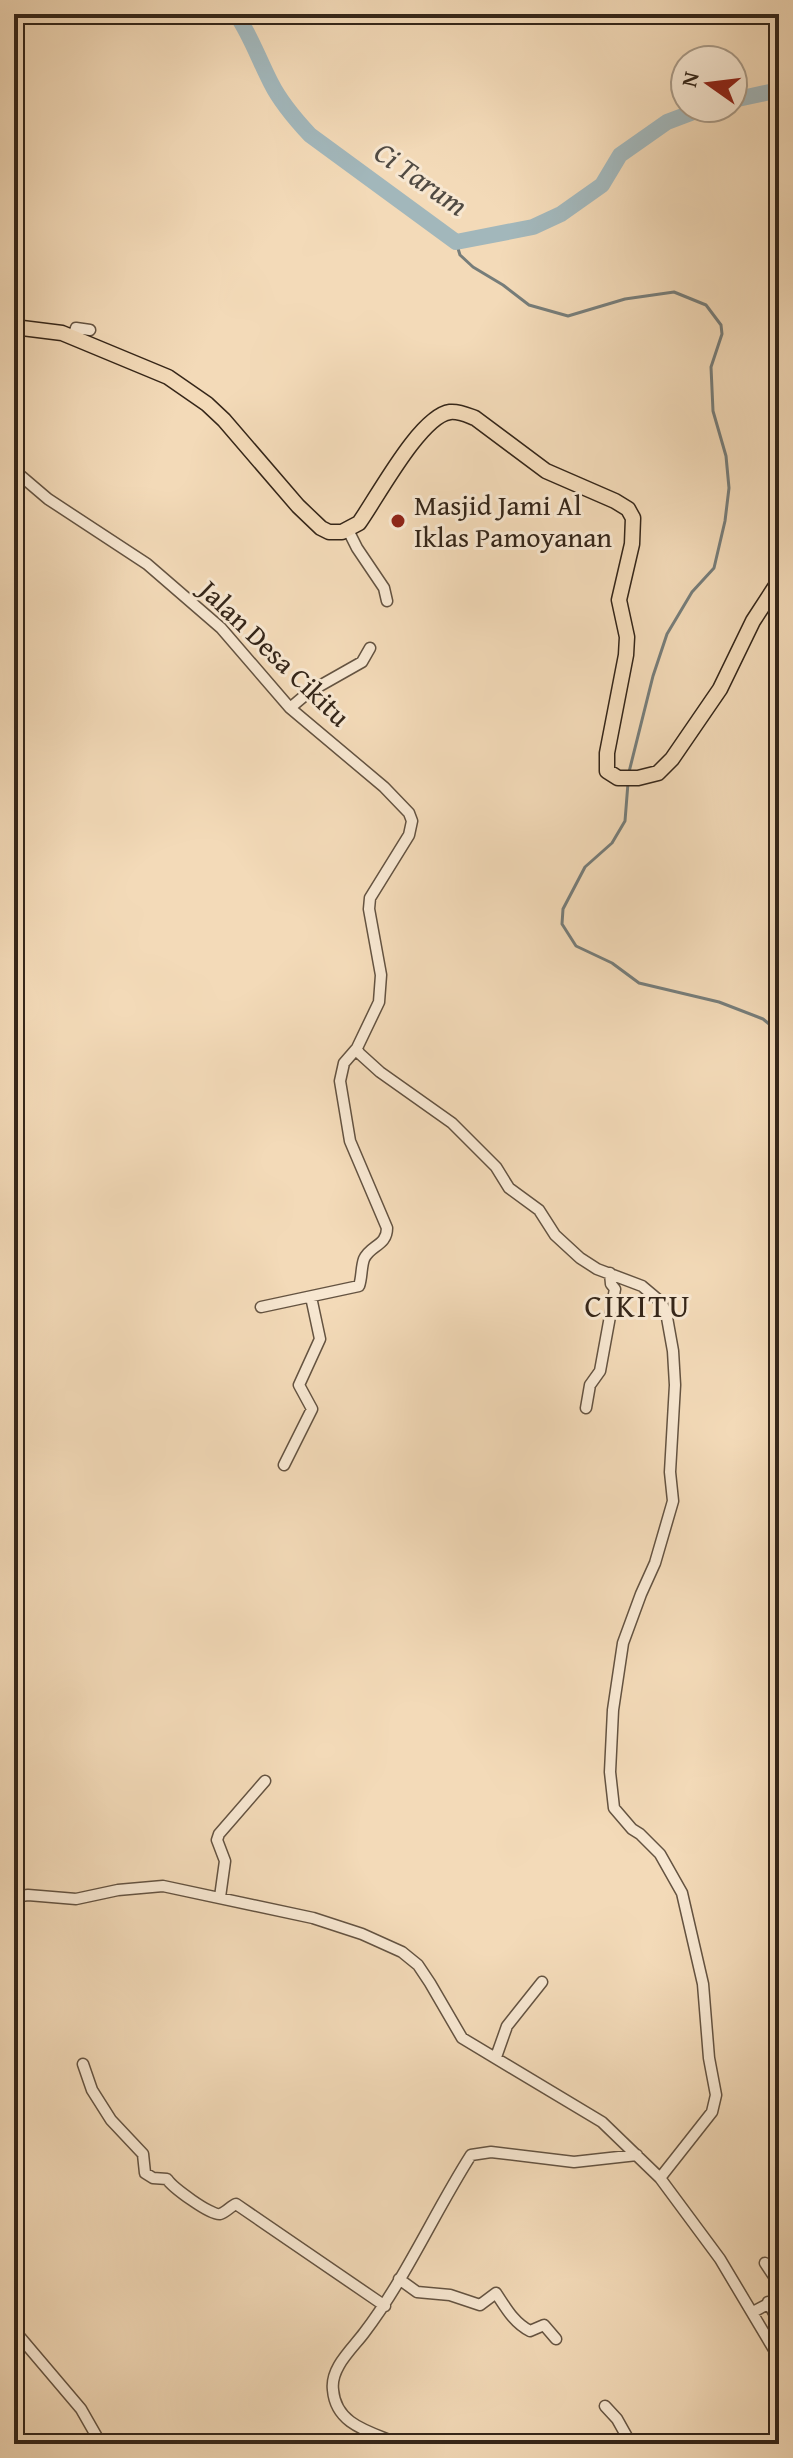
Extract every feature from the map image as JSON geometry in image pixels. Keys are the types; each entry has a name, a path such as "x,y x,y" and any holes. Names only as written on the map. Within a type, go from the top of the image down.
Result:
{"main road":[{"path":"14,327 73,336 180,384 224,420 309,517 329,532 348,530 359,523 413,442 433,420 447,412 461,412 475,418 546,471 589,488 628,509 633,518 633,534 619,600 627,637 626,655 607,753 607,771 618,778 638,778 658,773 672,759 720,689 753,621 779,581"}],"street":[{"path":"73,336 76,328 90,330"},
{"name":"Jalan Desa Cikitu","path":"14,470 48,499 147,564 221,628 290,708 384,787 409,813 412,821 409,835 370,898 381,989 375,1014 357,1048"},
{"path":"348,530 384,588 387,601"},
{"path":"290,708 309,692 362,662 370,648"},
{"path":"357,1048 380,1072 414,1094 473,1143 496,1167 509,1188 539,1210 555,1235 580,1258 642,1286 661,1302 670,1331 675,1385 670,1472 673,1501 655,1563 623,1643 613,1710 610,1772 614,1808 660,1854 682,1893 703,1984 709,2058 716,2095 712,2112 660,2178"},
{"path":"261,1307 359,1286 364,1259 387,1236 387,1228 350,1141 342,1095 342,1069 357,1048"},
{"path":"586,1408 590,1385 600,1371 612,1310 615,1289 610,1273"},
{"path":"284,1465 312,1409 299,1385 320,1339 311,1297"},
{"path":"220,1897 225,1861 217,1840 219,1834 265,1781"},
{"path":"14,1897 28,1895 76,1899 118,1890 163,1886 330,1923 402,1952 418,1965 462,2038 602,2122 660,2178 720,2259 779,2358"},
{"path":"496,2057 507,2026 542,1982"},
{"path":"83,2064 92,2090 111,2120 143,2154 145,2173 153,2178 167,2179 172,2187 214,2214 222,2214 236,2204 385,2306"},
{"path":"399,2444 348,2421 336,2403 333,2380 338,2367 385,2306 440,2204 471,2155 491,2152 574,2162 637,2155"},
{"path":"765,2263 779,2284"},
{"path":"399,2279 417,2292 450,2295 481,2305 496,2293 506,2310 525,2329 531,2331 544,2324 556,2339"},
{"path":"753,2312 779,2298"},
{"path":"768,2302 779,2323"},
{"path":"14,2330 81,2409 101,2444"},
{"path":"14,2403 17,2410 14,2416"},
{"path":"605,2406 617,2419 631,2444"}],"waterway":[{"name":"Ci Tarum","path":"236,14 279,97 310,135 456,242 533,227 561,214 602,185 620,155 669,121"},
{"name":"Ci Tarum","path":"749,97 779,90"},
{"path":"456,242 460,255 473,267 529,305 568,316 625,299 674,292 706,305 721,325 722,334 711,367 713,411 726,456 729,488 725,521 714,568 692,592 667,634 629,772"},
{"path":"628,783 625,821 612,843 585,867 563,909 562,924 576,946 612,963 639,983 719,1002 763,1019 779,1032"},
{"path":"779,1773 774,1795 779,1817"}],"place":[{"name":"Masjid Jami Al Iklas Pamoyanan","path":"398,521"}],"district":[{"name":"CIKITU","path":"638,1306"}]}
